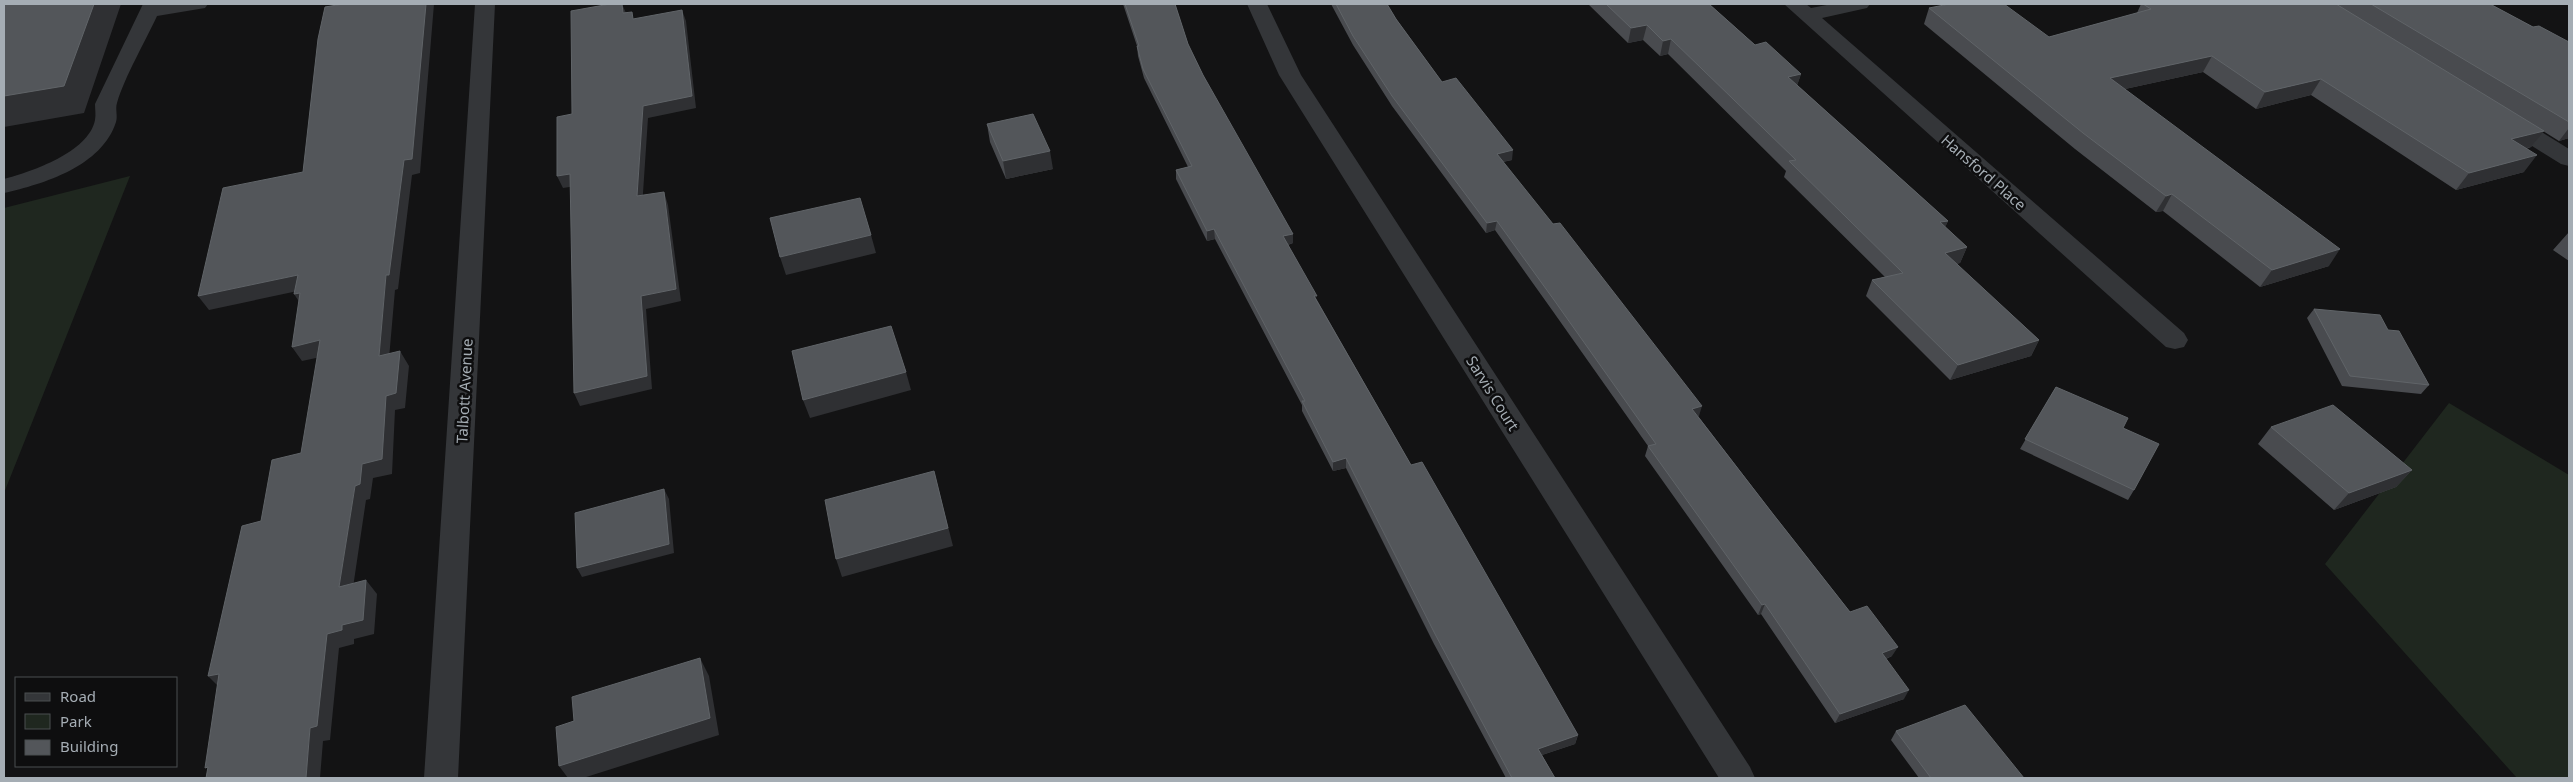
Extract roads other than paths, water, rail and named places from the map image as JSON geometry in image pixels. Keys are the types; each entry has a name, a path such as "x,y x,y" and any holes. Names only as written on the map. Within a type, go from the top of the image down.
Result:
{"street":[{"name":"Talbott Avenue","path":"440,778 486,4"},
{"name":"Sarvis Court","path":"1257,4 1290,75 1738,778"},
{"path":"1801,10 1860,4"},
{"name":"Hansford Place","path":"1801,10 2175,340"},
{"path":"2487,108 2569,159"}],"lane":[{"path":"4,186 24,182 46,173 81,154 95,141 108,112 106,104 151,7 198,4"}]}
